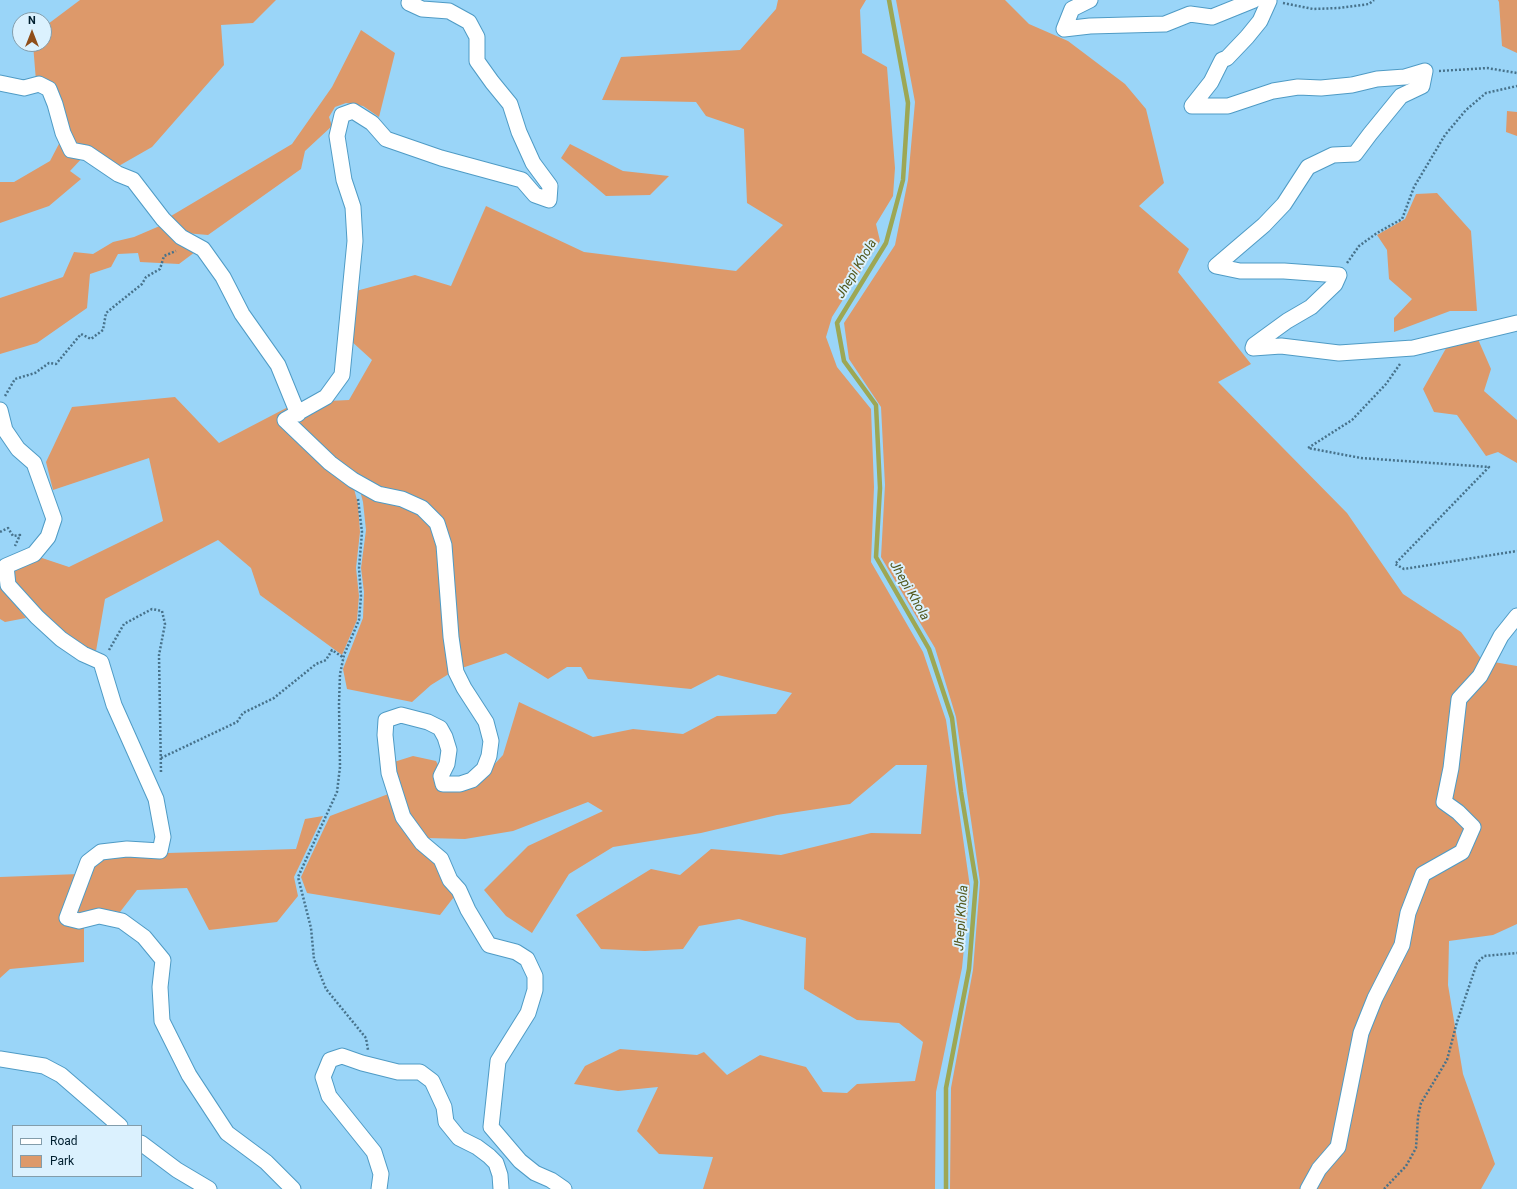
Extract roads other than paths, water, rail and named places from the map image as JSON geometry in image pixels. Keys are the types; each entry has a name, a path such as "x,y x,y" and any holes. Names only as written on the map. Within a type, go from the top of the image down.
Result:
{"street":[{"path":"411,0 409,3 422,10 449,11 469,22 477,38 477,61 510,104 527,151 533,163 550,186 549,200 535,195 522,180 441,158 386,139 372,123 353,111 342,115 337,136 343,172 353,207 355,241 342,374 326,397 285,420 330,463 353,480 378,494 402,499 422,508 437,523 444,545 451,637 456,672 464,688 486,722 491,741 489,756 484,768 472,780 460,784 443,784 441,776 447,764 448,750 446,737 440,728 428,722 401,714 386,720 385,735 390,773 403,817 422,844 441,859 450,880 459,890 468,910 489,945 516,952 527,959 535,976 535,990 528,1013 498,1061 491,1126 520,1161 535,1172 564,1189"},
{"path":"1090,0 1072,9 1064,29 1090,26 1165,24 1190,14 1212,17 1254,0"},
{"path":"1266,1 1260,21 1227,58 1222,60 1211,82 1192,106 1228,106 1273,90 1298,87 1321,88 1352,85 1377,79 1405,77 1425,71 1422,86 1401,96 1355,154 1333,154 1308,167 1284,204 1264,225 1216,266 1240,271 1284,271 1339,276 1335,284 1311,307 1254,345 1253,348 1281,346 1339,353 1413,348 1517,323"},
{"path":"0,83 24,88 39,84 49,89 63,133 71,150 87,153 118,174 134,180 163,219 181,237 203,249 224,277 242,314 278,365 298,414"},
{"path":"0,410 5,430 18,449 34,463 54,519 48,537 34,554 6,566 8,585 37,617 60,639 83,654 101,662 114,704 156,799 163,837 160,851 127,849 102,852 88,862 68,918 79,921 99,916 122,921 144,937 163,960 160,987 162,1021 190,1075 227,1133 266,1162 293,1189"},
{"path":"1308,1189 1319,1169 1338,1147 1361,1033 1375,998 1402,946 1408,913 1424,874 1462,852 1473,827 1458,812 1444,802 1451,768 1459,699 1480,676 1501,636 1517,616"},
{"path":"379,1189 381,1174 374,1152 329,1096 323,1077 330,1060 342,1056 398,1072 420,1072 432,1081 444,1107 446,1122 459,1138 477,1147 496,1163 500,1175 501,1189"},
{"path":"0,1059 44,1066 61,1075 119,1125"},
{"path":"142,1144 177,1170 209,1189"}],"waterway":[{"name":"Jhepi Khola","path":"889,0 908,103 903,180 886,243 837,323 844,361 876,405 880,488 876,557 929,649 952,718 961,792 976,882 969,969 946,1088 946,1189"}]}
